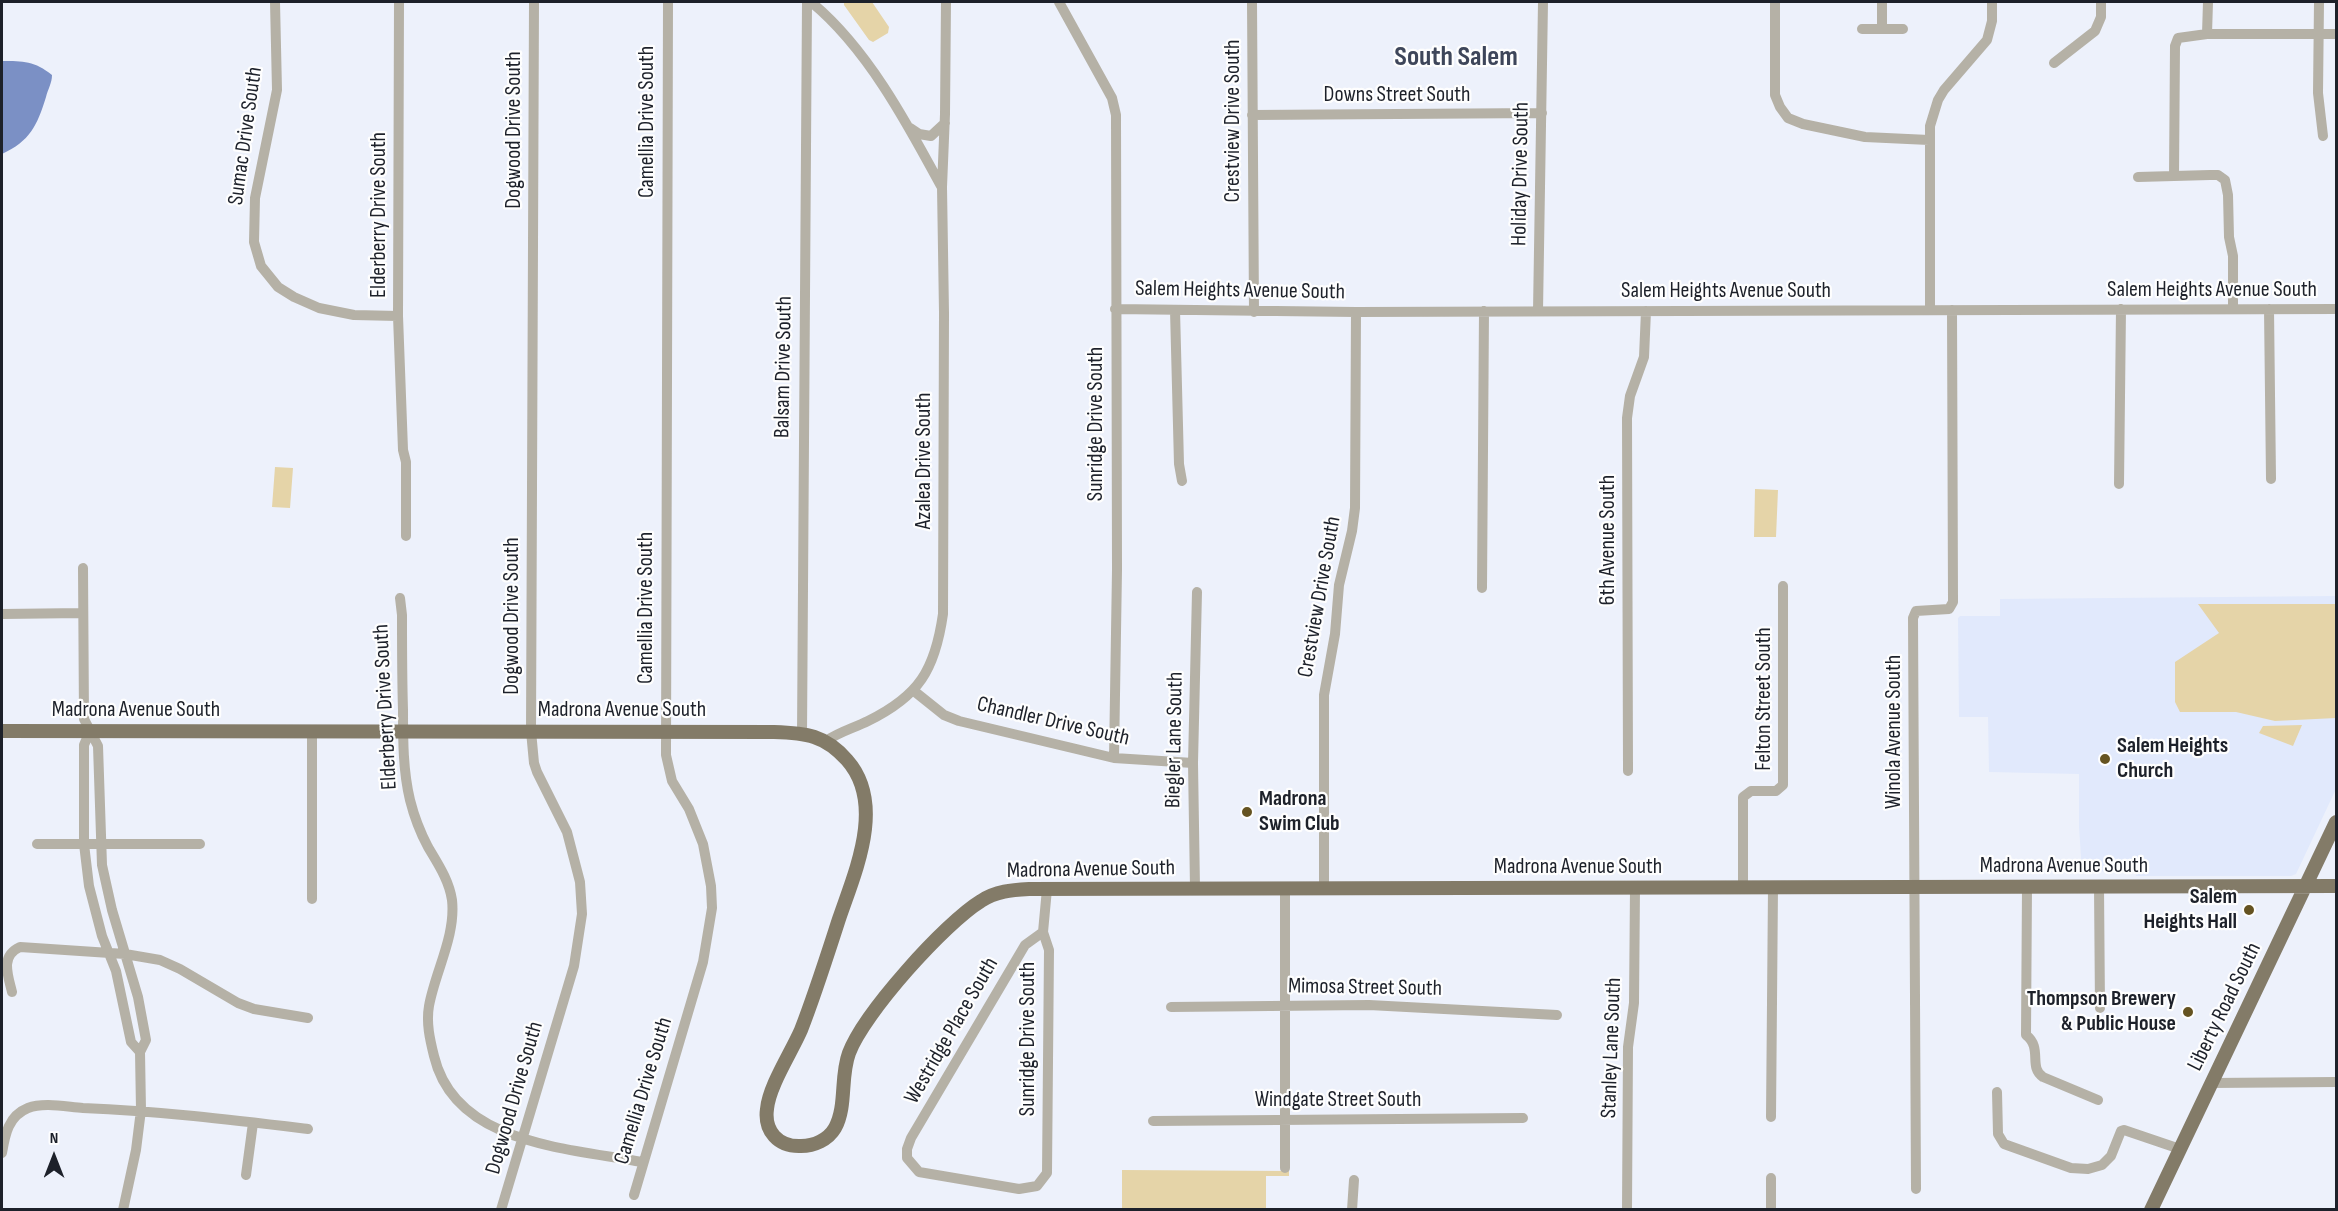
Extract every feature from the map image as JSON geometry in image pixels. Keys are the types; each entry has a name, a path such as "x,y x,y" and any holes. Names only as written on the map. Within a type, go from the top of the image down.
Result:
{"main road":[{"name":"Madrona Avenue South","path":"2,731 665,731 802,734 826,741 845,758 860,778 866,808 865,823 853,877 818,982 800,1031 768,1102 766,1120 772,1136 778,1141 792,1145 810,1145 827,1138 833,1132 841,1111 846,1062 860,1033 895,984 963,914 994,894 1007,891 1196,888 2337,886"},
{"name":"Liberty Road South","path":"2151,1209 2337,822"}],"street":[{"name":"Sumac Drive South","path":"275,2 277,90 255,198 254,242 261,266 278,287 319,308 354,315 398,316"},
{"name":"Elderberry Drive South","path":"399,2 398,316 403,450 406,462 406,536"},
{"name":"Dogwood Drive South","path":"501,1209 574,966 582,914 580,882 573,848 537,772 531,731 534,2"},
{"name":"Camellia Drive South","path":"634,1195 703,962 712,908 711,886 702,844 689,809 672,780 668,768 665,731 668,2"},
{"path":"809,2 846,34 910,128 942,187"},
{"name":"Balsam Drive South","path":"802,734 809,2"},
{"name":"Azalea Drive South","path":"826,741 879,716 914,691 937,650 943,614 942,187 946,2"},
{"name":"Sunridge Drive South","path":"1059,2 1108,92 1115,106 1116,115 1117,570 1114,758"},
{"name":"Crestview Drive South","path":"1252,2 1254,312"},
{"name":"Holiday Drive South","path":"1538,311 1543,2"},
{"path":"1775,2 1775,95 1780,108 1788,118 1824,129 1865,137 1929,140"},
{"path":"1882,2 1882,29"},
{"path":"1930,310 1929,140 1932,119 1944,90 1987,40 1992,21 1992,2"},
{"path":"2054,63 2095,31 2101,17 2101,2"},
{"path":"2207,34 2208,2"},
{"path":"2319,2 2318,93 2323,136"},
{"path":"1862,29 1903,29"},
{"path":"2174,175 2175,46 2178,38 2207,34 2337,34"},
{"name":"Downs Street South","path":"1252,115 1542,113"},
{"path":"910,128 919,134 931,136 945,123"},
{"path":"2138,177 2218,175 2226,180 2229,237 2233,256 2233,309"},
{"name":"Salem Heights Avenue South","path":"1115,309 1254,312 2337,309"},
{"name":"Winola Avenue South","path":"1916,1189 1913,618 1916,611 1949,609 1953,602 1952,309"},
{"path":"2119,484 2121,309"},
{"path":"2269,309 2271,479"},
{"path":"1175,310 1179,464 1182,481"},
{"path":"1482,588 1484,311"},
{"name":"6th Avenue South","path":"1628,771 1627,418 1630,396 1644,357 1646,311"},
{"name":"Crestview Drive South","path":"1324,888 1324,695 1335,634 1339,585 1355,508 1356,312"},
{"path":"83,568 84,718 98,746 100,843 105,886 138,997 146,1040 140,1052 141,1110 136,1150 123,1209"},
{"name":"Felton Street South","path":"1743,887 1743,797 1751,792 1776,791 1783,785 1783,586"},
{"name":"Biegler Lane South","path":"1196,888 1193,763 1197,592"},
{"name":"Elderberry Drive South","path":"400,598 404,759 410,801 423,835 445,875 452,902 450,928 428,1009 428,1023 436,1065 449,1090 469,1111 503,1133 642,1162"},
{"path":"2,614 83,614"},
{"name":"Chandler Drive South","path":"914,691 944,715 959,721 1114,758 1193,763"},
{"path":"90,731 84,745 84,844 92,903 118,979 131,1042 140,1052"},
{"path":"312,731 312,899"},
{"path":"37,844 200,844"},
{"path":"2027,886 2026,1035 2035,1047 2036,1067 2038,1073 2043,1077 2098,1100"},
{"path":"2099,886 2100,1008"},
{"path":"1772,1117 1773,887"},
{"path":"1285,888 1285,1168"},
{"name":"Stanley Lane South","path":"1628,1209 1628,1047 1634,1003 1635,888"},
{"name":"Sunridge Drive South","path":"1037,1186 1047,1173 1048,950 1043,932 1047,889"},
{"name":"Westridge Place South","path":"1037,1186 1019,1189 919,1172 907,1158 907,1149 911,1138 1025,945 1043,932"},
{"path":"12,992 6,964 12,952 20,947 125,954 160,960 180,969 225,997 254,1009 308,1018"},
{"name":"Mimosa Street South","path":"1171,1007 1369,1005 1557,1015"},
{"path":"2211,1083 2337,1082"},
{"path":"1997,1092 1998,1134 2004,1144 2071,1168 2088,1169 2102,1165 2111,1156 2121,1131 2124,1130 2180,1149"},
{"path":"2,1151 7,1127 16,1115 29,1108 49,1106 141,1110 308,1129"},
{"name":"Windgate Street South","path":"1154,1120 1523,1118"},
{"path":"246,1175 254,1123"},
{"path":"1771,1178 1771,1209"},
{"path":"1353,1209 1354,1180"}],"shaded area":[{"path":"844,2 872,2 889,27 888,33 873,42 869,40"},
{"path":"275,467 293,468 290,508 272,507"},
{"path":"1755,489 1778,490 1776,537 1754,537"},
{"path":"2336,596 2336,789 2296,874 2291,876 2136,876 2135,872 2082,871 2079,774 1989,772 1988,717 1959,717 1958,618 1960,616 2000,616 2000,599"},
{"path":"2198,604 2336,604 2336,718 2275,721 2236,712 2180,712 2175,702 2175,662 2219,633"},
{"path":"2302,725 2293,746 2259,733 2263,726"},
{"path":"1122,1170 1289,1171 1289,1176 1266,1176 1266,1209 1122,1210"}],"water":[{"path":"2,61 28,63 52,75 43,107 31,132 19,144 2,154"}],"place":[{"name":"Salem Heights Church","path":"2105,759"},
{"name":"Madrona Swim Club","path":"1247,812"},
{"name":"Salem Heights Hall","path":"2249,910"},
{"name":"Thompson Brewery & Public House","path":"2188,1012"}],"district":[{"name":"South Salem","path":"1456,58"}]}
